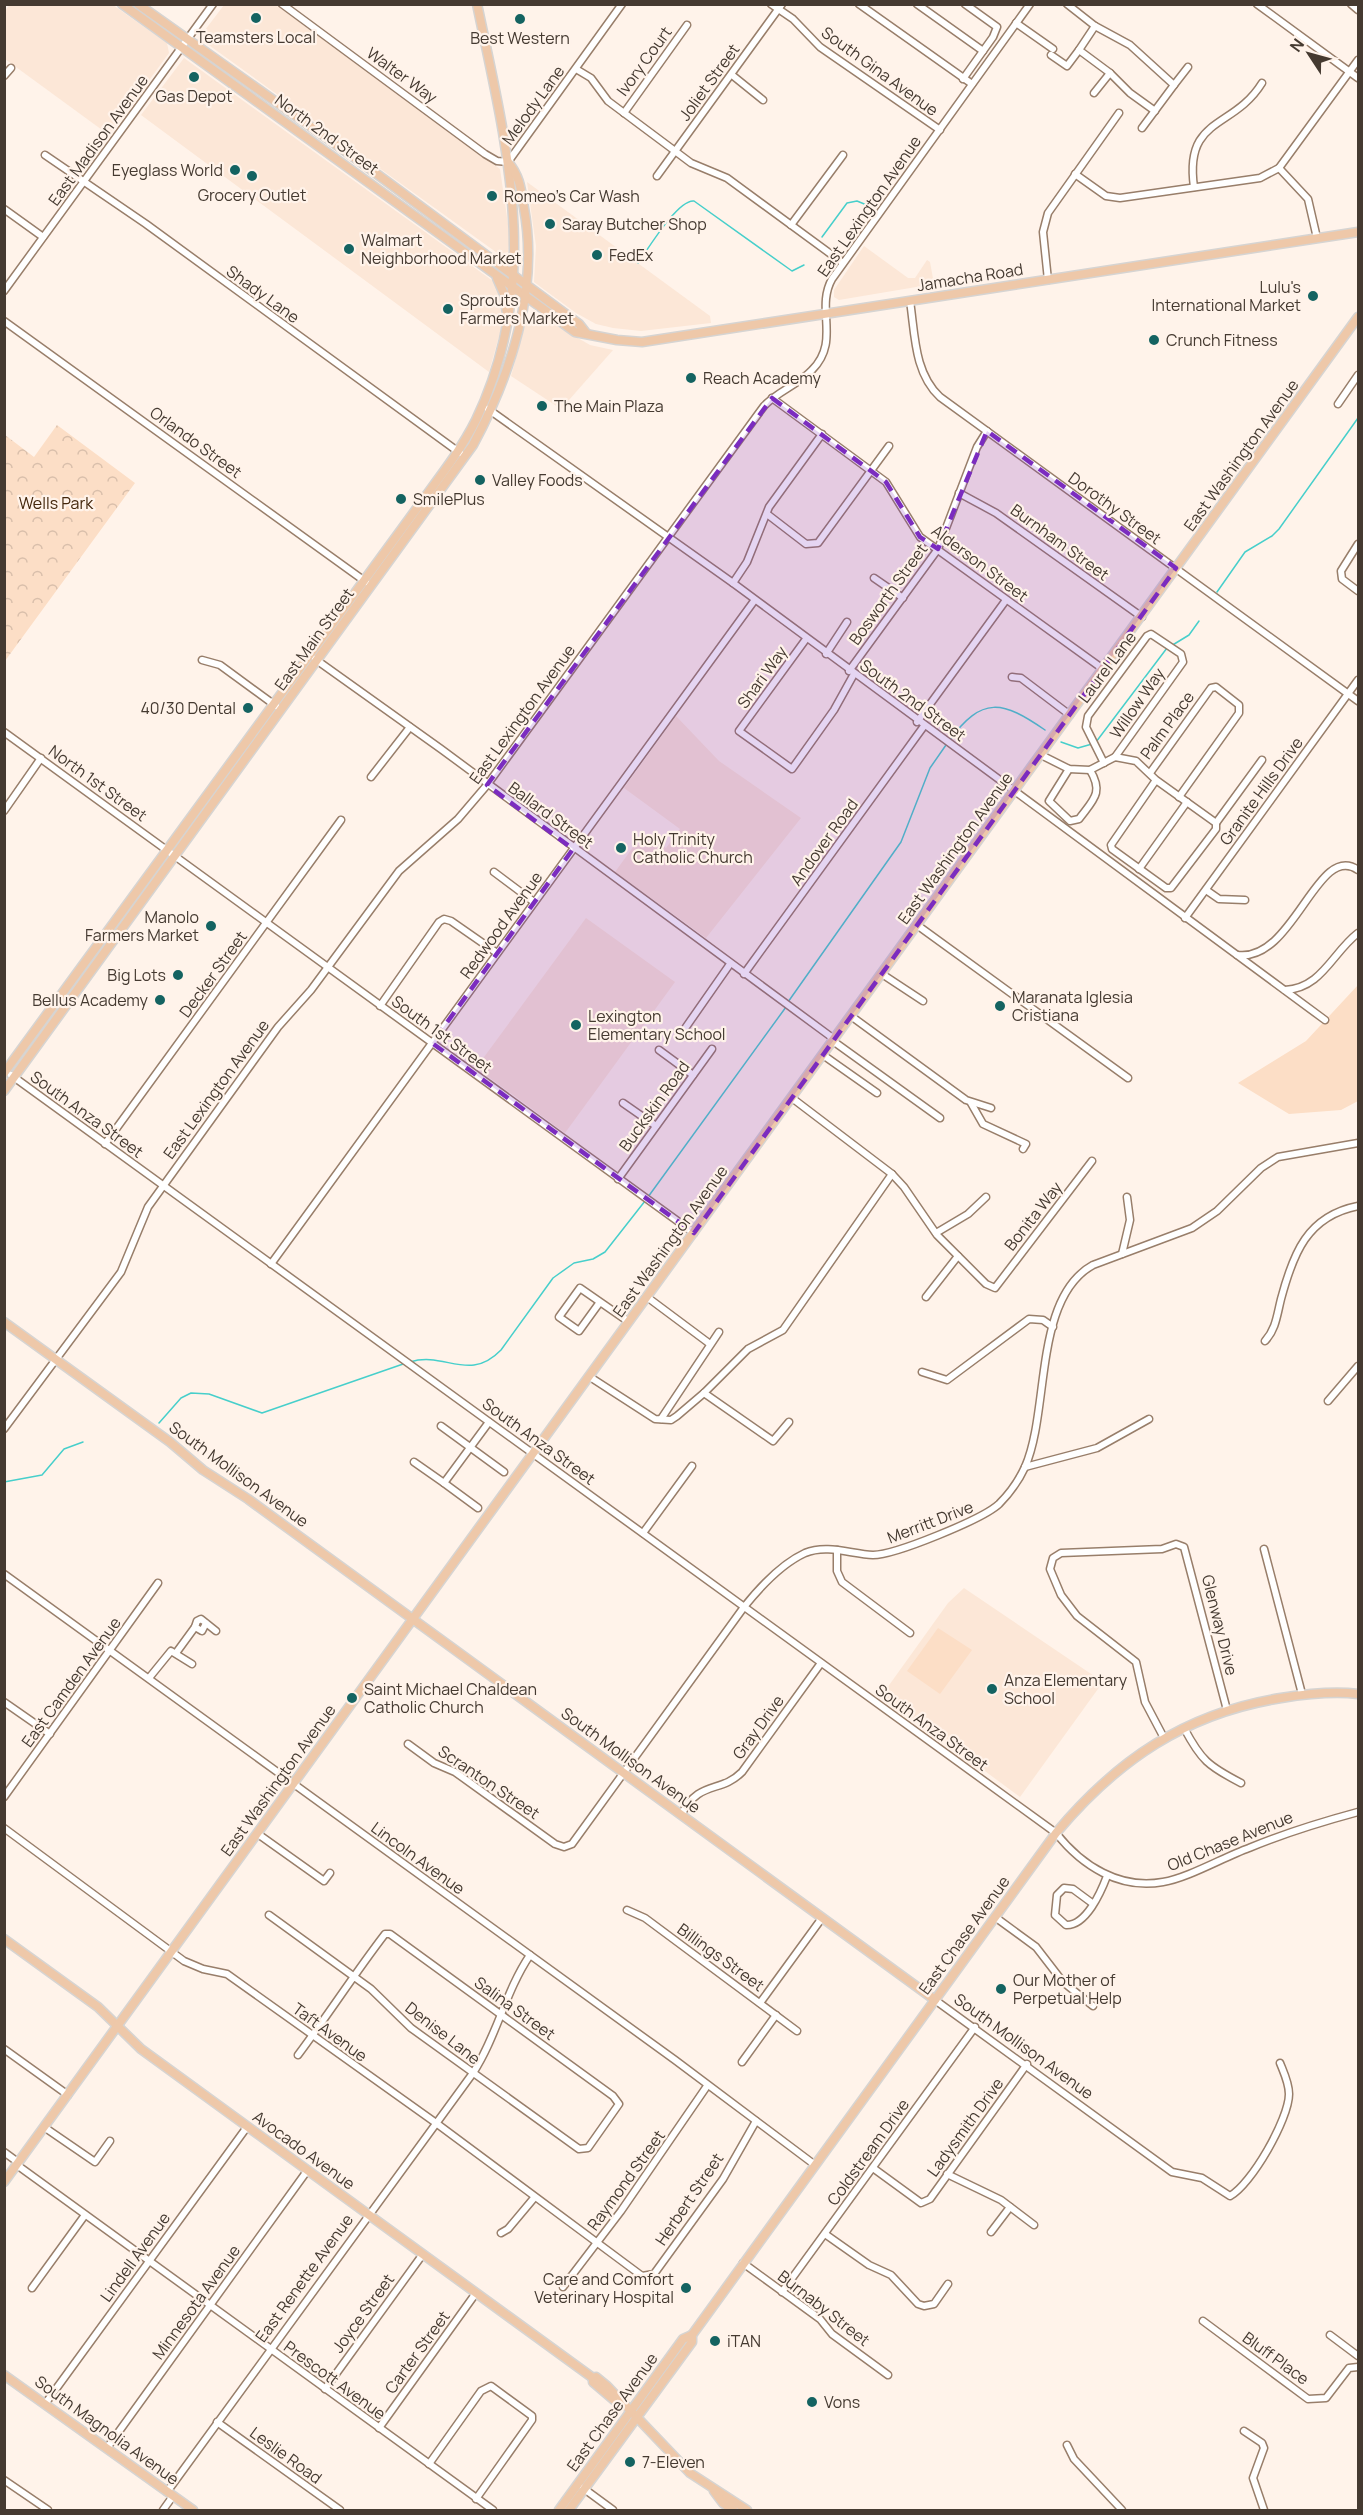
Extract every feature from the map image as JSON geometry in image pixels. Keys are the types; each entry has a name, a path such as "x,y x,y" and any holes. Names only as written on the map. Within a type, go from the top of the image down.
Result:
{"main road":[{"name":"North 2nd Street","path":"122,4 334,156 513,289"},
{"name":"North 2nd Street","path":"138,4 514,276"},
{"name":"East Main Street","path":"5,1072 273,704 372,585 427,502 483,405 507,324 516,252 508,162 477,4"},
{"path":"257,102 270,101 279,104"},
{"path":"334,156 342,157 348,154"},
{"name":"East Main Street","path":"4,1091 282,710 364,580 465,457 490,411 508,368 526,285 527,224 518,174 508,162"},
{"path":"368,182 385,187 390,185"},
{"path":"384,194 406,197"},
{"name":"Jamacha Road","path":"513,289 575,332 616,340 642,342 1359,232"},
{"path":"496,263 502,264 509,261 516,252"},
{"path":"495,275 504,294 507,324"},
{"name":"Jamacha Road","path":"514,276 579,324 586,333"},
{"path":"521,316 542,308"},
{"name":"East Washington Avenue","path":"4,2182 1176,568 1355,330 1359,317"},
{"name":"South Mollison Avenue","path":"4,1322 170,1442 196,1465 249,1500 935,2000"},
{"name":"East Chase Avenue","path":"569,2511 581,2487 683,2339 692,2335 1056,1833 1081,1803 1108,1778 1164,1738 1227,1710 1302,1694 1359,1694"},
{"name":"Avocado Avenue","path":"4,1939 98,2007 141,2049 593,2378 596,2377 615,2393 690,2473 714,2490"},
{"name":"South Magnolia Avenue","path":"4,2374 193,2511"},
{"name":"East Chase Avenue","path":"559,2511 581,2487"},
{"path":"714,2490 723,2504 733,2511"},
{"path":"714,2490 747,2511"}],"street":[{"name":"East Madison Avenue","path":"4,291 213,4"},
{"name":"Walter Way","path":"282,4 485,154 497,161 508,162"},
{"name":"Melody Lane","path":"508,162 622,4"},
{"name":"South Gina Avenue","path":"771,4 780,7 820,46 940,130"},
{"path":"859,4 972,84"},
{"path":"917,4 983,51"},
{"path":"963,79 996,32 997,27 964,4"},
{"path":"1067,4 1095,26 1130,45 1174,86"},
{"path":"1257,4 1359,78"},
{"path":"1351,4 1359,10"},
{"name":"East Lexington Avenue","path":"4,1429 121,1272 148,1207 278,1027 328,968 399,871 458,819 487,785 772,398 802,378 818,361 828,342 826,291 843,263 940,130 1026,6"},
{"name":"Joliet Street","path":"657,176 780,7"},
{"path":"1016,23 1067,66 1095,26"},
{"name":"Ivory Court","path":"624,113 687,26"},
{"path":"1079,50 1155,111"},
{"path":"1075,174 1106,196 1120,198 1260,178 1279,168 1359,60"},
{"path":"1142,128 1188,67"},
{"path":"4,76 11,68"},
{"path":"576,69 591,78 608,101 691,163 727,178 843,263"},
{"path":"1094,93 1110,73"},
{"path":"732,75 763,100"},
{"path":"1194,187 1191,161 1198,142 1208,130 1249,101 1262,84"},
{"path":"1048,280 1043,232 1045,220 1053,205 1119,113"},
{"name":"Shady Lane","path":"45,155 146,224 465,457"},
{"path":"791,225 843,155"},
{"path":"1279,168 1308,200 1317,238"},
{"path":"4,209 43,237"},
{"name":"Dorothy Street","path":"910,301 920,366 929,387 1359,701"},
{"name":"Orlando Street","path":"4,321 372,585"},
{"path":"1338,404 1359,375"},
{"name":"Alderson Street","path":"772,398 871,470 895,493 905,515 920,537 1103,669"},
{"name":"South 2nd Street","path":"483,405 733,583 917,722 1015,791 1325,1020"},
{"name":"Bosworth Street","path":"792,770 834,710 852,672 938,549 977,447 987,431"},
{"path":"733,583 747,562 767,514 822,434"},
{"path":"767,514 806,544 818,543 889,446"},
{"name":"Burnham Street","path":"959,493 996,513 1142,617"},
{"path":"1359,544 1341,571 1342,579 1359,591"},
{"path":"874,578 903,598"},
{"path":"917,722 1006,600"},
{"name":"Redwood Avenue","path":"271,1264 754,601"},
{"path":"826,654 846,622"},
{"name":"Laurel Lane","path":"1104,763 1086,728 1088,716 1147,636 1151,634 1168,644"},
{"name":"Shari Way","path":"792,770 739,731 806,639"},
{"name":"Willow Way","path":"1115,757 1183,662 1181,654 1168,644"},
{"name":"Ballard Street","path":"313,658 940,1118"},
{"path":"202,660 220,665 282,710"},
{"path":"1012,677 1021,678 1070,715"},
{"name":"Granite Hills Drive","path":"1185,918 1359,680"},
{"name":"Palm Place","path":"1150,773 1210,688 1216,687 1236,702 1239,705 1239,713 1179,797"},
{"name":"Andover Road","path":"744,974 924,726"},
{"path":"371,777 410,727"},
{"name":"North 1st Street","path":"4,732 175,856"},
{"path":"1041,755 1069,769 1090,770 1115,757 1136,761 1156,780 1216,823"},
{"path":"4,811 40,758"},
{"path":"1156,780 1113,841 1112,849 1166,888 1175,886 1216,829 1216,823 1262,760"},
{"path":"1069,769 1049,801 1070,821 1079,819 1097,792 1098,783 1090,770"},
{"path":"1139,869 1187,802"},
{"name":"Decker Street","path":"105,1144 341,820"},
{"name":"South 1st Street","path":"175,856 694,1233"},
{"path":"1236,955 1254,954 1276,942 1332,869 1348,865 1359,870"},
{"path":"495,872 534,902"},
{"path":"1206,890 1219,899 1245,900"},
{"path":"380,1006 439,922 444,919 451,921 497,953"},
{"path":"917,926 1128,1078"},
{"path":"1284,990 1303,987 1315,980 1359,933"},
{"path":"1351,939 1359,942"},
{"path":"686,1027 730,964"},
{"path":"882,974 923,1001"},
{"path":"851,1016 969,1101 991,1108"},
{"name":"Buckskin Road","path":"618,1179 712,1049"},
{"path":"659,1050 693,1075"},
{"path":"823,1055 877,1093"},
{"name":"South Anza Street","path":"5,1072 1056,1833"},
{"path":"792,1098 892,1174 904,1187 936,1233 958,1256 926,1297"},
{"path":"969,1101 983,1124 1026,1144 1023,1149"},
{"path":"623,1103 656,1126"},
{"name":"Merritt Drive","path":"555,1844 564,1846 572,1844 744,1607 759,1588 793,1560 816,1550 837,1550 872,1555 893,1552 980,1517 999,1504 1025,1467 1053,1327 1067,1290 1077,1276 1093,1265 1170,1238 1201,1223 1273,1159 1288,1154 1359,1143"},
{"name":"Bonita Way","path":"958,1256 986,1284 995,1288 1092,1161"},
{"path":"590,1377 655,1419 671,1419 704,1393 748,1349 783,1330 892,1174"},
{"path":"936,1233 968,1214 986,1197"},
{"path":"1122,1254 1130,1220 1127,1197"},
{"path":"1265,1341 1273,1332 1291,1263 1298,1248 1308,1234 1327,1218 1359,1206"},
{"path":"600,1302 579,1331 559,1317 580,1288 629,1322"},
{"path":"647,1297 710,1344"},
{"path":"922,1372 947,1380 1029,1319 1043,1320 1053,1327"},
{"path":"661,1419 719,1332"},
{"path":"1328,1401 1359,1366"},
{"path":"704,1393 773,1441 789,1422"},
{"path":"1025,1467 1097,1448 1149,1419"},
{"path":"444,1483 489,1422"},
{"path":"441,1426 504,1472"},
{"path":"414,1462 478,1508"},
{"path":"643,1533 692,1466"},
{"name":"Glenway Drive","path":"1164,1738 1145,1702 1136,1662 1067,1606 1050,1569 1053,1558 1061,1553 1162,1549 1176,1545 1185,1547 1227,1710"},
{"path":"1264,1549 1302,1694"},
{"path":"837,1550 837,1570 842,1582 910,1633"},
{"name":"Lincoln Avenue","path":"4,1574 815,2164"},
{"name":"East Camden Avenue","path":"4,1797 158,1583"},
{"path":"176,1653 199,1619 216,1630"},
{"path":"149,1678 168,1653 176,1653 192,1664"},
{"name":"Gray Drive","path":"681,1815 690,1800 701,1790 729,1782 742,1772 821,1663"},
{"path":"4,1702 50,1734"},
{"path":"1184,1728 1197,1754 1240,1783"},
{"name":"Scranton Street","path":"408,1744 434,1762 455,1772 555,1844"},
{"name":"Old Chase Avenue","path":"1056,1833 1074,1854 1107,1876 1144,1884 1165,1882 1306,1825 1359,1812"},
{"name":"Taft Avenue","path":"4,1828 189,1964 227,1974 312,2037 436,2123 634,2271"},
{"path":"258,1834 324,1881 330,1873"},
{"path":"1092,1903 1073,1889 1064,1888 1057,1895 1055,1915 1063,1923 1075,1924 1092,1903 1107,1876"},
{"name":"Billings Street","path":"627,1910 645,1918 796,2031"},
{"name":"Denise Lane","path":"269,1915 356,1977 411,2028 575,2146"},
{"path":"995,1917 1036,1947 1062,1982 1094,2006"},
{"path":"760,2003 822,1918"},
{"name":"Salina Street","path":"356,1977 386,1934 401,1942 613,2096 619,2104 588,2148 582,2150 575,2146"},
{"name":"East Renette Avenue","path":"163,2511 170,2494 217,2422 472,2073 489,2045 514,1979 530,1955"},
{"path":"298,2055 356,1977"},
{"name":"South Mollison Avenue","path":"935,2000 1027,2064 1172,2172 1202,2178 1230,2196 1239,2191 1271,2145 1286,2114 1289,2094 1280,2063"},
{"path":"742,2062 776,2015"},
{"name":"Coldstream Drive","path":"782,2292 975,2027"},
{"path":"4,2049 68,2095"},
{"name":"Ladysmith Drive","path":"873,2168 921,2203 930,2199 1027,2064"},
{"name":"Raymond Street","path":"563,2287 597,2244 707,2086"},
{"name":"Herbert Street","path":"634,2271 642,2276 654,2274 723,2179 756,2121"},
{"path":"44,2127 95,2162 110,2141"},
{"name":"Lindell Avenue","path":"45,2404 247,2127"},
{"name":"Prescott Avenue","path":"4,2152 16,2166 493,2511"},
{"name":"Prescott Avenue","path":"4,2164 16,2166"},
{"name":"Minnesota Avenue","path":"107,2448 308,2171"},
{"path":"948,2174 1010,2207 1034,2225"},
{"path":"501,2233 508,2229 534,2198"},
{"path":"991,2232 1010,2207"},
{"path":"32,2288 85,2214"},
{"path":"825,2234 869,2265 891,2275 918,2304 924,2306 934,2304 948,2284"},
{"name":"Joyce Street","path":"325,2389 423,2254"},
{"name":"Burnaby Street","path":"743,2263 888,2375"},
{"name":"Carter Street","path":"379,2428 476,2293"},
{"name":"Bluff Place","path":"1203,2321 1308,2399 1326,2398 1349,2368 1359,2367"},
{"path":"1330,2335 1359,2356"},
{"path":"429,2464 481,2391 491,2386 498,2390 532,2416 530,2426 476,2499"},
{"name":"Leslie Road","path":"217,2422 340,2511"},
{"path":"1244,2431 1262,2443 1264,2448 1253,2478 1264,2511"},
{"path":"1067,2445 1074,2459 1122,2511"},
{"path":"4,2480 48,2511"},
{"path":"581,2487 613,2511"}],"highlighted area":[{"path":"772,398 886,482 920,537 938,549 987,431 1176,568 694,1233 432,1043 573,849 487,785"}],"shaded area":[{"path":"10,4 113,5 167,43 169,53 109,135 5,59 5,11"},
{"path":"224,5 276,5 500,169 510,238 508,252 500,255 199,38"},
{"path":"184,58 504,289 507,308 489,372 141,115"},
{"path":"527,182 710,316 711,323 641,331 613,328 596,324 576,313 534,282 536,246"},
{"path":"864,246 908,278 915,278 927,260 930,262 934,284 839,300 834,297 834,290"},
{"path":"533,315 538,315 590,345 613,350 561,409 511,376 526,322"},
{"path":"676,716 719,761 801,818 706,938 615,872 636,843 644,848 652,838 666,848 680,829 624,788"},
{"name":"Lexington Elementary School","path":"586,918 675,982 565,1133 476,1068"},
{"name":"Anza Elementary School","path":"964,1588 1103,1682 1020,1797 882,1695 948,1603"}],"green space":[{"name":"Wells Park","path":"57,425 135,483 5,661 5,435 34,457"},
{"path":"1358,985 1358,1101 1341,1110 1289,1114 1238,1083 1306,1041"},
{"path":"938,1628 972,1650 940,1694 907,1671"}],"waterway":[{"path":"638,263 672,216 687,203 694,201 792,271 804,265"},
{"path":"822,237 847,203 857,201 874,208"},
{"path":"1217,592 1245,552 1272,536 1279,529 1358,418"},
{"path":"1171,646 1189,635 1199,621"},
{"path":"1096,742 1167,648"},
{"path":"949,741 972,716 994,707 1017,713 1045,730"},
{"path":"1061,742 1078,748 1092,744"},
{"path":"788,1002 901,842 930,768 946,745"},
{"path":"648,1197 786,1007"},
{"path":"410,1362 434,1360 467,1365 489,1360 501,1350 553,1278 574,1263 593,1259 605,1252 645,1201"},
{"path":"159,1423 181,1398 191,1393 209,1394 262,1413 406,1363"},
{"path":"4,1482 42,1475 64,1449 83,1442"}],"place":[{"name":"Teamsters Local","path":"256,18"},
{"name":"Best Western","path":"520,19"},
{"name":"Gas Depot","path":"194,77"},
{"name":"Eyeglass World","path":"235,170"},
{"name":"Grocery Outlet","path":"252,176"},
{"name":"Romeo's Car Wash","path":"492,196"},
{"name":"Saray Butcher Shop","path":"550,224"},
{"name":"Walmart Neighborhood Market","path":"349,249"},
{"name":"FedEx","path":"597,255"},
{"name":"Lulu's International Market","path":"1313,296"},
{"name":"Sprouts Farmers Market","path":"448,309"},
{"name":"Crunch Fitness","path":"1154,340"},
{"name":"Reach Academy","path":"691,378"},
{"name":"The Main Plaza","path":"542,406"},
{"name":"Valley Foods","path":"480,480"},
{"name":"SmilePlus","path":"401,499"},
{"name":"40/30 Dental","path":"248,708"},
{"name":"Holy Trinity Catholic Church","path":"621,848"},
{"name":"Manolo Farmers Market","path":"211,926"},
{"name":"Big Lots","path":"178,975"},
{"name":"Bellus Academy","path":"160,1000"},
{"name":"Maranata Iglesia Cristiana","path":"1000,1006"},
{"name":"Lexington Elementary School","path":"576,1025"},
{"name":"Anza Elementary School","path":"992,1689"},
{"name":"Saint Michael Chaldean Catholic Church","path":"352,1698"},
{"name":"Our Mother of Perpetual Help","path":"1001,1989"},
{"name":"Care and Comfort Veterinary Hospital","path":"686,2288"},
{"name":"iTAN","path":"715,2341"},
{"name":"Vons","path":"812,2402"},
{"name":"7-Eleven","path":"630,2462"}]}
